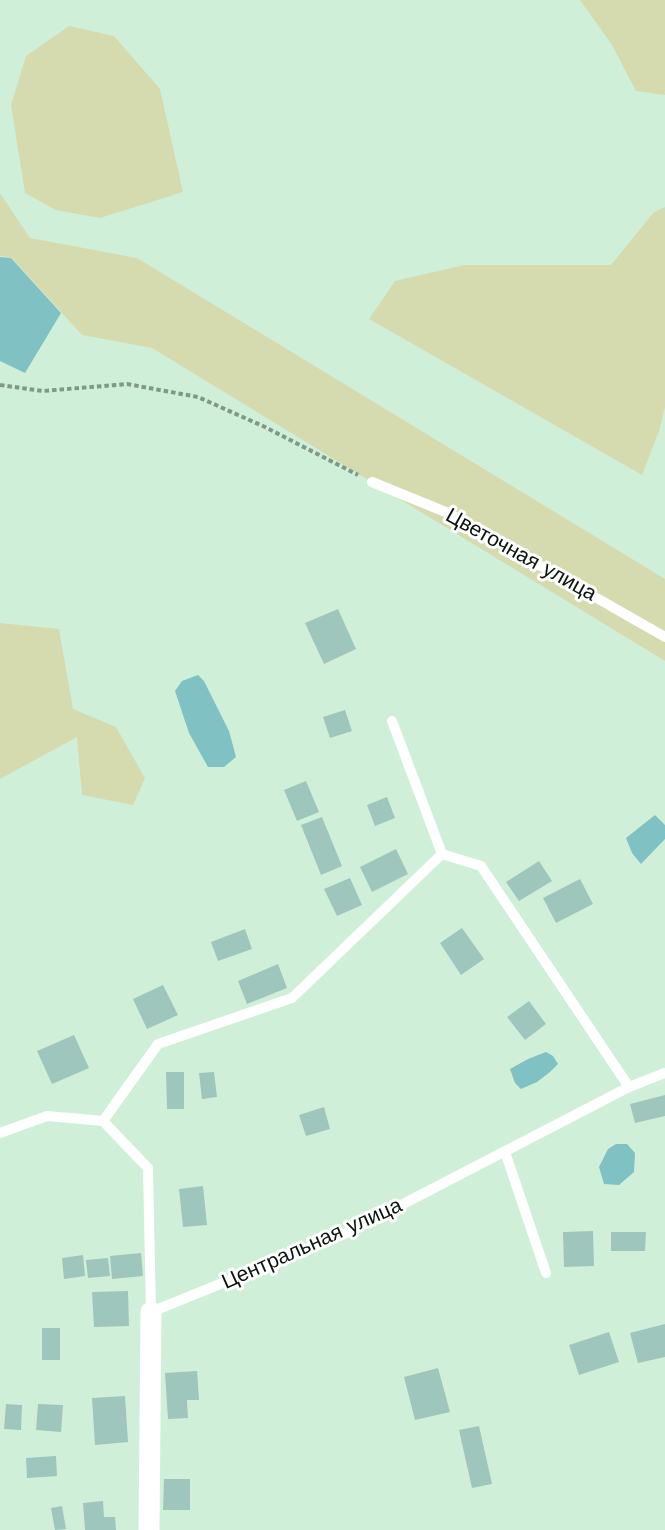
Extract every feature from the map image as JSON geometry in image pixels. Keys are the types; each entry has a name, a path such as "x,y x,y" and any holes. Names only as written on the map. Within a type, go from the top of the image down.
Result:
{"street":[{"path":"149,1530 152,1312"}],"lane":[{"name":"Цветочная улица","path":"372,482 448,513 665,637"},
{"path":"392,720 442,854"},
{"path":"442,854 480,866 629,1087"},
{"path":"103,1121 158,1044 292,998 442,854"},
{"name":"Центральная улица","path":"152,1312 351,1231 629,1087 665,1073"},
{"path":"0,1133 46,1116 103,1121 148,1168 152,1312"},
{"path":"505,1152 546,1274"}],"path":[{"path":"0,385 43,391 127,384 198,397 265,427 372,482"}],"green space":[{"path":"580,0 665,0 665,95 636,91 612,45"},
{"path":"69,26 114,36 160,89 183,192 100,218 56,210 25,193 11,105 26,56"},
{"path":"0,193 30,238 137,258 665,579 665,661 152,348 82,335 12,258 0,256"},
{"path":"665,207 665,407 659,431 642,475 369,319 395,281 464,265 611,265 654,212"},
{"path":"0,623 59,629 73,709 116,727 145,778 133,805 82,795 77,737 0,779"}],"water":[{"path":"0,257 11,258 61,313 25,373 0,361"},
{"path":"198,675 204,681 229,731 236,757 224,767 208,767 189,733 175,691 182,681"},
{"path":"655,815 665,825 665,839 641,864 632,853 626,838"},
{"path":"546,1052 553,1056 558,1064 537,1082 521,1089 515,1083 510,1069"},
{"path":"616,1144 627,1144 635,1153 634,1172 619,1185 604,1184 599,1167 608,1149"}],"building":[{"path":"338,609 356,649 324,664 305,623"},
{"path":"345,710 352,731 330,738 323,717"},
{"path":"306,781 319,812 297,821 284,790"},
{"path":"387,797 395,818 375,826 367,805"},
{"path":"322,817 342,866 321,875 301,825"},
{"path":"396,849 408,874 372,892 360,867"},
{"path":"539,861 552,881 519,901 506,882"},
{"path":"350,878 362,905 337,916 324,889"},
{"path":"580,879 593,904 556,923 543,898"},
{"path":"462,928 484,959 461,975 440,943"},
{"path":"245,929 252,949 218,961 211,942"},
{"path":"278,964 287,988 247,1004 238,981"},
{"path":"163,985 178,1015 147,1029 133,999"},
{"path":"529,1001 546,1024 525,1040 507,1017"},
{"path":"74,1035 89,1068 52,1084 37,1051"},
{"path":"166,1072 184,1072 184,1109 167,1109"},
{"path":"214,1072 217,1097 202,1099 199,1073"},
{"path":"665,1095 665,1116 635,1123 630,1104"},
{"path":"324,1107 330,1129 306,1136 299,1115"},
{"path":"203,1186 207,1225 183,1227 179,1189"},
{"path":"593,1231 594,1266 564,1267 563,1232"},
{"path":"611,1232 646,1232 645,1251 611,1251"},
{"path":"141,1253 143,1276 112,1279 110,1256"},
{"path":"83,1255 85,1276 64,1279 62,1258"},
{"path":"108,1258 110,1276 88,1278 86,1260"},
{"path":"128,1291 129,1326 94,1327 92,1292"},
{"path":"665,1324 665,1357 638,1363 630,1333"},
{"path":"42,1328 60,1328 60,1360 42,1360"},
{"path":"609,1332 619,1362 579,1375 569,1345"},
{"path":"438,1368 450,1412 415,1420 404,1377"},
{"path":"197,1371 199,1400 187,1400 188,1418 168,1419 165,1373"},
{"path":"125,1396 128,1442 95,1445 92,1398"},
{"path":"6,1404 22,1405 21,1430 4,1429"},
{"path":"38,1404 63,1405 61,1432 36,1430"},
{"path":"479,1426 492,1484 472,1488 459,1430"},
{"path":"56,1456 57,1476 27,1478 26,1458"},
{"path":"164,1479 190,1479 190,1510 163,1510"},
{"path":"103,1501 104,1517 115,1517 116,1530 85,1530 83,1503"},
{"path":"62,1506 66,1529 55,1530 51,1508"}]}
